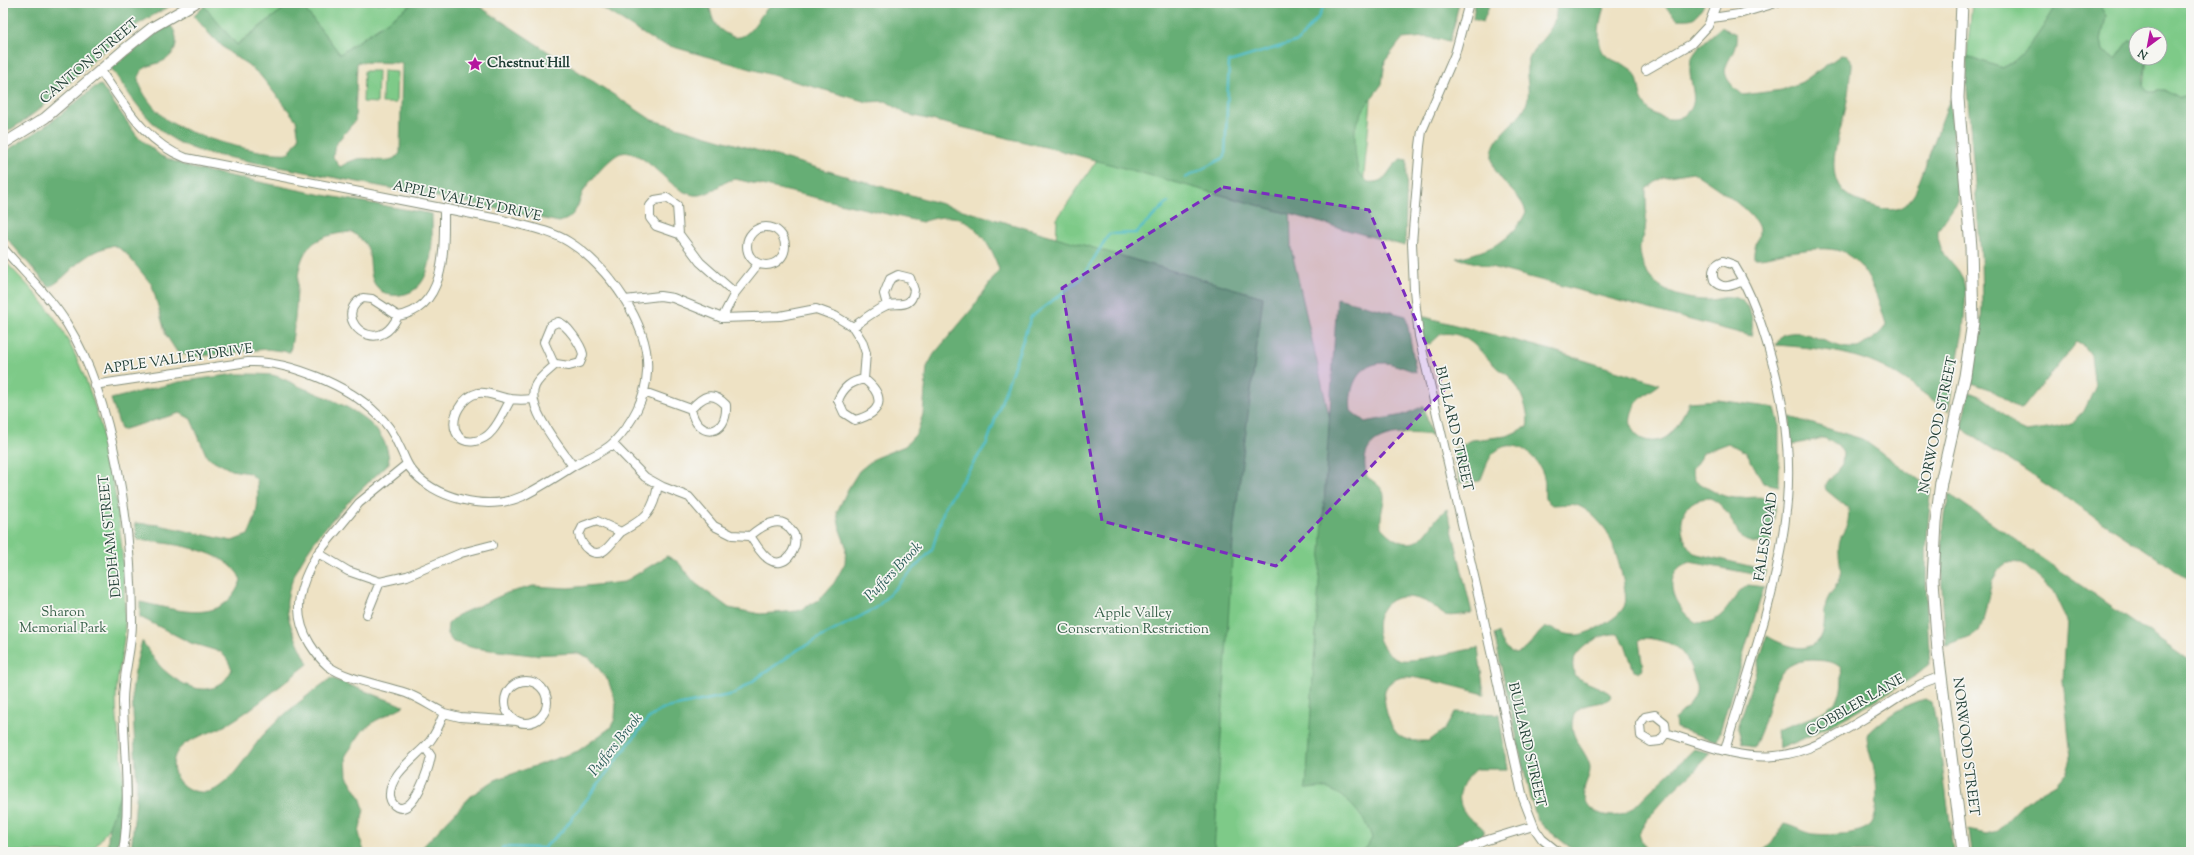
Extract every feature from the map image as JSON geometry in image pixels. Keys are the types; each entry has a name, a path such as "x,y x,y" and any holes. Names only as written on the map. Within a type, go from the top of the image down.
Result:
{"main road":[{"name":"NORWOOD STREET","path":"1962,3 1958,98 1972,267 1973,322 1965,376 1946,461 1936,522 1933,600 1963,852"}],"street":[{"name":"CANTON STREET","path":"3,144 48,116 100,70 153,27 195,3"},
{"name":"BULLARD STREET","path":"1469,3 1455,54 1422,130 1412,243 1414,290 1421,344 1482,611 1522,798 1533,826 1542,839 1558,852"},
{"path":"1646,70 1691,44 1708,26 1717,3"},
{"path":"1712,18 1739,14 1776,3"},
{"name":"APPLE VALLEY DRIVE","path":"94,385 248,362 272,362 293,367 350,393 364,402 388,425 407,464 422,478 446,493 467,501 491,504 509,501 523,496 613,444 627,427 644,392 648,371 644,347 626,300 590,256 568,240 503,220 200,162 181,156 165,148 147,134 100,70"},
{"path":"679,234 656,226 650,218 650,206 655,200 666,198 677,205 679,234 700,262 735,293"},
{"path":"398,316 377,302 368,298 359,300 351,314 352,321 359,330 373,335 384,333 398,316 409,314 421,305 438,283 441,272 444,209"},
{"path":"770,227 780,233 785,244 781,259 770,264 758,264 751,259 747,248 749,237 759,228 770,227"},
{"name":"DEDHAM STREET","path":"3,248 64,319 79,348 94,385 118,471 126,530 131,597 131,644 125,676 123,701 126,803 123,852"},
{"path":"722,318 735,293 758,264"},
{"name":"FALES ROAD","path":"1724,750 1771,593 1781,549 1788,499 1784,420 1778,382 1762,324 1743,281"},
{"path":"626,300 660,296 673,298 722,318 780,316 816,309 835,316 853,327 862,341 866,353 864,379"},
{"path":"853,327 887,305"},
{"path":"556,364 553,362 544,342 551,325 558,322 565,324 583,355 580,363 575,365 556,364 538,381 533,391 532,399 542,420 573,466"},
{"path":"864,379 875,388 879,396 877,408 869,416 856,420 844,414 838,400 843,388 853,381 864,379"},
{"path":"510,399 495,428 484,438 471,442 466,441 458,435 455,427 457,416 466,398 483,392 510,399 532,399"},
{"path":"644,392 691,409"},
{"path":"711,395 720,398 726,405 727,415 724,423 716,430 709,431 702,429 693,421 691,409 703,398 711,395"},
{"path":"613,444 640,473 658,485 689,497 710,522 725,532 740,537 750,536 760,527 774,522 783,523 789,527 795,536 795,548 785,561 775,562 770,560 759,550 750,536"},
{"path":"407,464 359,503 339,525 318,553 303,581 298,604 302,626 313,649 328,666 335,670 406,693 444,713 466,718 528,723 539,718 543,714 546,702 545,696 539,686 533,683 520,682 506,694 505,707 508,713 517,721"},
{"path":"621,532 597,521 583,526 578,534 584,547 592,553 600,553 606,550 621,532 642,520 656,500 658,485"},
{"path":"318,553 348,571 380,582 407,576 461,553 492,545"},
{"path":"367,614 380,582"},
{"name":"COBBLER LANE","path":"1666,733 1724,750 1761,757 1790,754 1806,749 1842,731 1923,683 1941,677"},
{"path":"425,747 431,756 423,780 409,806 404,808 396,806 392,803 390,794 398,774 407,762 425,747 436,732 444,713"},
{"path":"1460,852 1484,841 1533,826"}],"highlighted area":[{"path":"1223,187 1369,210 1445,389 1276,566 1102,521 1062,288"}],"green space":[{"path":"3,3 176,3 141,22 121,36 50,101 35,113 3,134"},
{"path":"209,3 291,3 236,45 204,6"},
{"name":"Apple Valley Conservation Restriction","path":"291,3 300,3 340,54 414,3 474,3 652,120 1263,297 1234,525 1214,852 418,852 472,795 495,780 578,751 610,728 615,719 616,703 608,680 590,658 578,653 532,655 474,648 453,642 447,634 448,624 458,615 507,593 533,586 568,588 624,582 667,556 678,562 695,583 729,608 760,614 798,611 819,600 834,583 845,563 846,546 840,530 837,512 848,489 859,471 875,458 905,446 917,433 923,414 927,367 934,354 972,309 999,270 988,245 976,230 961,219 944,217 922,222 735,179 730,180 705,194 694,195 675,186 648,163 630,153 621,153 606,164 584,190 573,214 564,221 559,222 484,206 205,153 180,143 159,128 141,110 111,68 169,24 173,28 176,38 173,53 162,62 143,69 138,77 138,81 143,92 157,110 167,120 177,126 226,144 262,151 289,153 299,138 296,120 260,75 230,53 213,38 194,16 204,6 237,45","holes":["357,62 402,63 400,153 391,159 380,160 363,158 351,161 340,167 333,157 334,149 338,141 355,121"]},
{"path":"300,3 414,3 340,54"},
{"path":"594,3 709,3 712,17 716,25 727,34 735,37 741,37 752,28 767,8 773,3 1459,3 1450,41 1425,37 1402,39 1385,61 1382,84 1364,108 1355,128 1355,151 1358,172 1368,182 1375,182 1384,178 1397,162 1402,159 1407,160 1405,246 1062,151 906,114 886,101 867,102 656,42"},
{"name":"Apple Valley Conservation Restriction","path":"1089,3 1421,3 1456,18 1452,33 1380,4 1359,228 1290,200 1291,248 1344,481 1372,672 1395,743 1415,852 464,852 471,844 492,835 501,814 536,793 568,792 595,760 632,730 650,712 695,683 826,623 907,552 918,539 927,477 978,420 995,375 1055,272 1057,219 1099,157"},
{"path":"1475,3 1490,3 1483,22 1473,19"},
{"path":"1556,3 1606,3 1599,31 1599,39 1603,53 1632,70 1636,76 1640,94 1646,107 1661,117 1668,119 1679,118 1687,113 1692,107 1694,100 1690,69 1691,61 1699,47 1721,27 1736,34 1736,44 1725,71 1732,85 1743,95 1782,90 1802,82 1841,55 1848,56 1851,61 1851,67 1847,101 1835,152 1835,175 1839,185 1850,197 1880,208 1891,210 1900,208 1912,198 1950,99 1958,201 1938,230 1938,238 1942,251 1957,269 1963,280 1966,292 1963,331 1948,411 1897,375 1877,364 1849,355 1820,349 1776,345 1782,335 1792,333 1810,335 1846,348 1858,348 1877,336 1886,324 1870,280 1856,261 1847,254 1836,250 1813,249 1763,258 1754,258 1754,250 1759,235 1757,224 1743,207 1693,172 1663,177 1646,189 1646,226 1645,233 1640,244 1643,265 1655,283 1663,289 1682,297 1702,300 1732,297 1739,299 1747,305 1751,315 1751,336 1457,258 1479,252 1498,244 1514,231 1526,212 1518,198 1496,171 1493,163 1493,148 1501,135 1526,105 1528,100 1528,62 1536,47 1551,28 1556,13"},
{"path":"1662,3 1705,3 1697,15 1691,19 1677,19"},
{"path":"1972,3 2058,3 2034,40 2019,57 2002,68 1967,56"},
{"path":"2058,3 2098,3 2106,16 2101,40 2103,51 2116,59 2128,42 2128,66 2146,66 2144,84 2147,92 2165,90 2180,98 2191,96 2191,581 1961,428 1969,392 1982,397 1992,404 2019,429 2026,432 2060,427 2074,422 2084,411 2095,388 2091,355 2085,347 2076,342 2023,408 2019,409 1992,390 1971,383 1980,331 1982,306 1981,256 1967,89 1967,56 2002,68 2019,57 2034,40"},
{"path":"2098,3 2191,3 2191,96 2180,98 2165,90 2147,92 2144,88 2146,66 2168,66 2168,26 2128,26 2128,42 2116,59 2103,51 2101,40 2106,16"},
{"path":"364,71 378,71 377,103 363,102"},
{"path":"383,71 397,72 396,103 382,103"},
{"path":"101,85 137,136 161,156 191,168 323,195 432,214 430,263 420,284 412,291 400,295 386,294 378,288 372,279 370,257 365,243 352,232 332,235 318,241 308,249 302,259 297,285 295,322 290,352 267,349 192,357 177,352 166,335 152,285 125,252 114,245 89,255 76,264 59,281 49,287 3,234 3,153 51,122 95,87"},
{"name":"Sharon Memorial Park","path":"3,259 56,320 78,362 92,396 103,433 117,510 122,549 125,622 124,642 116,691 117,723 123,779 121,798 115,815 91,852 3,852"},
{"path":"1337,298 1406,316 1416,372 1397,365 1386,363 1368,367 1362,371 1353,385 1350,402 1351,411 1365,422 1403,415 1424,406 1431,435 1394,435 1383,438 1374,443 1367,451 1365,462 1367,477 1376,483 1384,494 1381,527 1390,536 1401,542 1407,543 1419,540 1447,509 1472,613 1448,616 1421,600 1411,597 1397,598 1387,603 1381,611 1377,630 1380,640 1385,649 1392,656 1402,660 1428,658 1478,648 1484,694 1430,680 1403,677 1391,682 1386,688 1385,706 1389,721 1396,732 1403,738 1414,741 1429,741 1445,729 1455,712 1499,714 1507,769 1476,769 1467,778 1461,789 1461,807 1467,816 1484,830 1482,835 1451,852 1360,852 1367,847 1372,838 1360,815 1348,801 1333,791 1325,788 1306,789"},
{"path":"1421,316 1551,350 1660,384 1646,394 1637,403 1631,417 1631,426 1634,433 1640,438 1648,441 1664,439 1671,433 1679,422 1689,402 1718,400 1775,408 1779,423 1779,486 1763,483 1747,453 1728,443 1704,452 1692,470 1695,480 1719,494 1735,498 1761,497 1776,503 1770,544 1754,543 1741,537 1728,514 1717,502 1710,498 1695,501 1684,512 1682,519 1685,541 1694,553 1766,570 1764,576 1690,562 1680,568 1674,575 1672,584 1676,601 1682,610 1697,623 1707,622 1721,615 1748,585 1764,587 1717,741 1676,728 1675,719 1694,699 1696,688 1695,679 1686,658 1681,651 1668,643 1661,640 1642,638 1639,641 1643,669 1638,672 1634,671 1625,644 1618,634 1605,635 1591,642 1575,656 1573,662 1574,675 1612,695 1609,699 1580,708 1573,718 1573,732 1589,763 1590,773 1585,787 1584,796 1592,809 1608,816 1625,813 1635,806 1694,749 1711,753 1663,800 1646,821 1639,833 1642,842 1649,852 1576,852 1544,827 1538,820 1530,798 1494,634 1498,632 1504,645 1516,654 1529,646 1538,634 1546,627 1566,634 1574,635 1584,634 1598,628 1612,619 1623,609 1626,598 1623,578 1606,530 1594,516 1579,506 1569,504 1552,505 1545,499 1545,480 1537,463 1526,451 1519,447 1504,447 1496,451 1490,457 1480,481 1460,483 1452,450 1472,440 1507,436 1527,427 1528,421 1526,407 1513,380 1497,368 1465,338 1458,335 1441,334 1430,344 1423,342"},
{"path":"235,374 263,374 276,376 345,406 358,414 380,435 387,448 389,463 359,491 327,526 301,563 292,582 287,601 288,617 308,664 258,704 237,718 220,728 185,744 176,754 173,767 178,779 187,788 201,792 216,789 232,776 264,734 272,726 296,704 331,678 404,706 375,721 363,730 346,755 347,776 360,797 364,809 359,833 364,852 131,852 137,788 132,692 136,664 142,641 160,666 168,674 187,685 207,689 217,686 225,680 232,669 227,659 221,652 191,643 140,617 140,602 184,611 198,612 212,610 223,604 233,595 241,580 234,569 224,561 210,554 195,549 164,543 137,540 135,523 159,525 232,541 248,535 256,515 258,488 257,480 249,473 231,470 207,457 191,419 180,413 121,430 111,399 179,382"},
{"path":"1790,417 1862,439 1932,489 1926,555 1927,620 1930,664 1918,674 1850,715 1779,749 1777,730 1811,717 1828,708 1839,696 1842,686 1841,668 1838,665 1825,661 1800,661 1782,672 1777,680 1764,723 1754,748 1742,743 1738,728 1767,636 1786,645 1799,648 1812,645 1821,638 1824,628 1826,603 1840,576 1841,569 1839,546 1849,515 1848,508 1826,490 1825,486 1842,464 1843,453 1838,445 1824,438 1791,445"},
{"path":"1949,494 2191,662 2191,852 1972,852 1969,830 1986,834 1997,831 2026,801 2056,784 2067,771 2071,758 2063,680 2067,621 2053,591 2022,563 2008,562 2000,568 1992,581 1983,621 1979,631 1971,637 1947,646 1942,589 1942,551 1943,532"},
{"path":"1925,699 1932,702 1938,733 1954,852 1762,852 1772,843 1784,824 1813,834 1827,835 1844,834 1861,830 1872,823 1876,813 1877,792 1867,735 1880,723 1901,708"},
{"path":"122,790 123,836 120,852 107,852 109,826"}],"waterway":[{"path":"1185,178 1225,157 1229,62 1298,41 1319,16 1325,3"},
{"name":"Puffers Brook","path":"500,852 503,847 544,848 563,830 648,719 662,709 734,694 799,649 876,608 932,550 945,506 987,443 1031,317 1082,278 1109,234 1136,233 1168,202"}],"place":[{"name":"Chestnut Hill","path":"475,64"}]}
